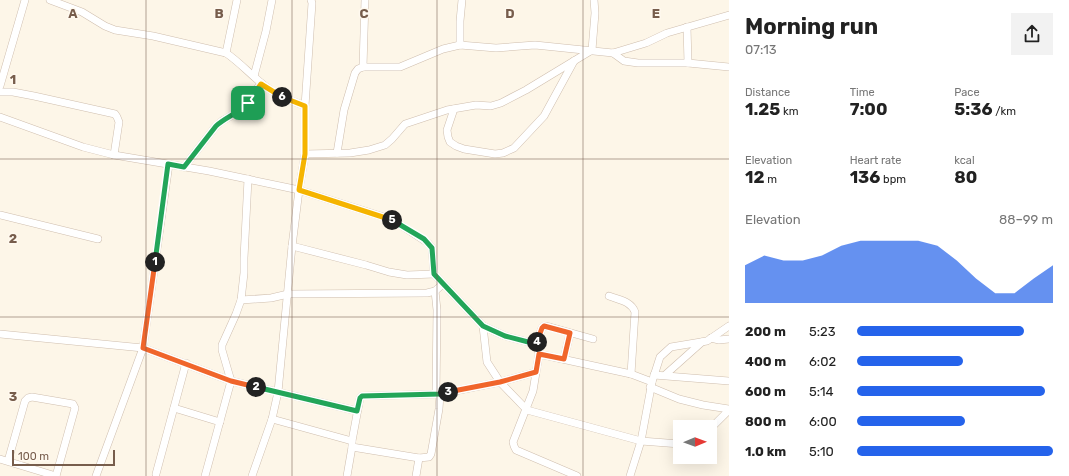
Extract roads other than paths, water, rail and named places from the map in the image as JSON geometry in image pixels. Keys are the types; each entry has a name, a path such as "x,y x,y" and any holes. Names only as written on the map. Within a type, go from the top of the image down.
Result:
{"street":[{"path":"0,86 25,0"},
{"path":"50,0 82,12 105,26 115,30 153,36 226,53 236,60 261,84 277,94 305,106"},
{"path":"226,53 237,0"},
{"path":"254,76 266,31 272,0"},
{"path":"252,476 272,419 278,392 292,246 305,154 305,106 311,0"},
{"path":"363,67 365,0"},
{"path":"460,45 462,0"},
{"path":"592,50 595,19 594,0"},
{"path":"337,154 344,110 355,73 358,69 363,67 400,67 443,49 460,45 496,48 535,44 613,53 646,43 687,27 729,15"},
{"path":"687,27 688,63"},
{"path":"305,154 337,154 369,150 385,145 405,124 427,115 476,105 491,106 501,103 526,90 592,50"},
{"path":"613,53 624,61 638,63 688,63 729,67"},
{"path":"454,109 447,130 450,142 464,149 495,154 503,153 514,148 544,116 574,61"},
{"path":"184,167 216,126 243,109 261,84"},
{"path":"0,92 27,94 114,114 118,117 119,122 114,155"},
{"path":"0,117 83,147 114,155 248,179 299,190 393,220 424,239 432,248 434,274 483,326 505,336 536,344"},
{"path":"96,476 143,348 168,164"},
{"path":"205,476 231,381 222,350 222,345 241,300 244,273 248,179"},
{"path":"0,216 98,239"},
{"path":"292,246 389,272 407,275 434,274"},
{"path":"241,300 271,298 288,294 427,293 435,291 443,284"},
{"path":"272,419 352,444 419,458 429,457 431,454 438,409 437,310 435,291"},
{"path":"609,296 628,303 634,308 631,374"},
{"path":"483,326 487,362 500,382 527,410 641,441 673,443"},
{"path":"577,476 516,450 513,442 527,410 533,391 539,354 536,344 542,328 544,326 594,339"},
{"path":"630,476 641,441 652,382 660,357 671,347 702,342 729,326"},
{"path":"564,359 570,333"},
{"path":"0,334 143,348 231,381 357,411"},
{"path":"711,338 719,340 729,339"},
{"path":"652,382 665,375 702,342"},
{"path":"539,354 631,374 652,382 679,399 729,409"},
{"path":"156,474 186,363"},
{"path":"347,476 357,411 360,398 362,396 438,394 500,382 536,372"},
{"path":"665,375 729,381"},
{"path":"0,459 8,462 56,476 75,408 73,404 32,397 28,398 25,401 8,462"},
{"path":"174,408 220,422"},
{"path":"717,422 729,409"},
{"path":"416,476 419,458"}]}
